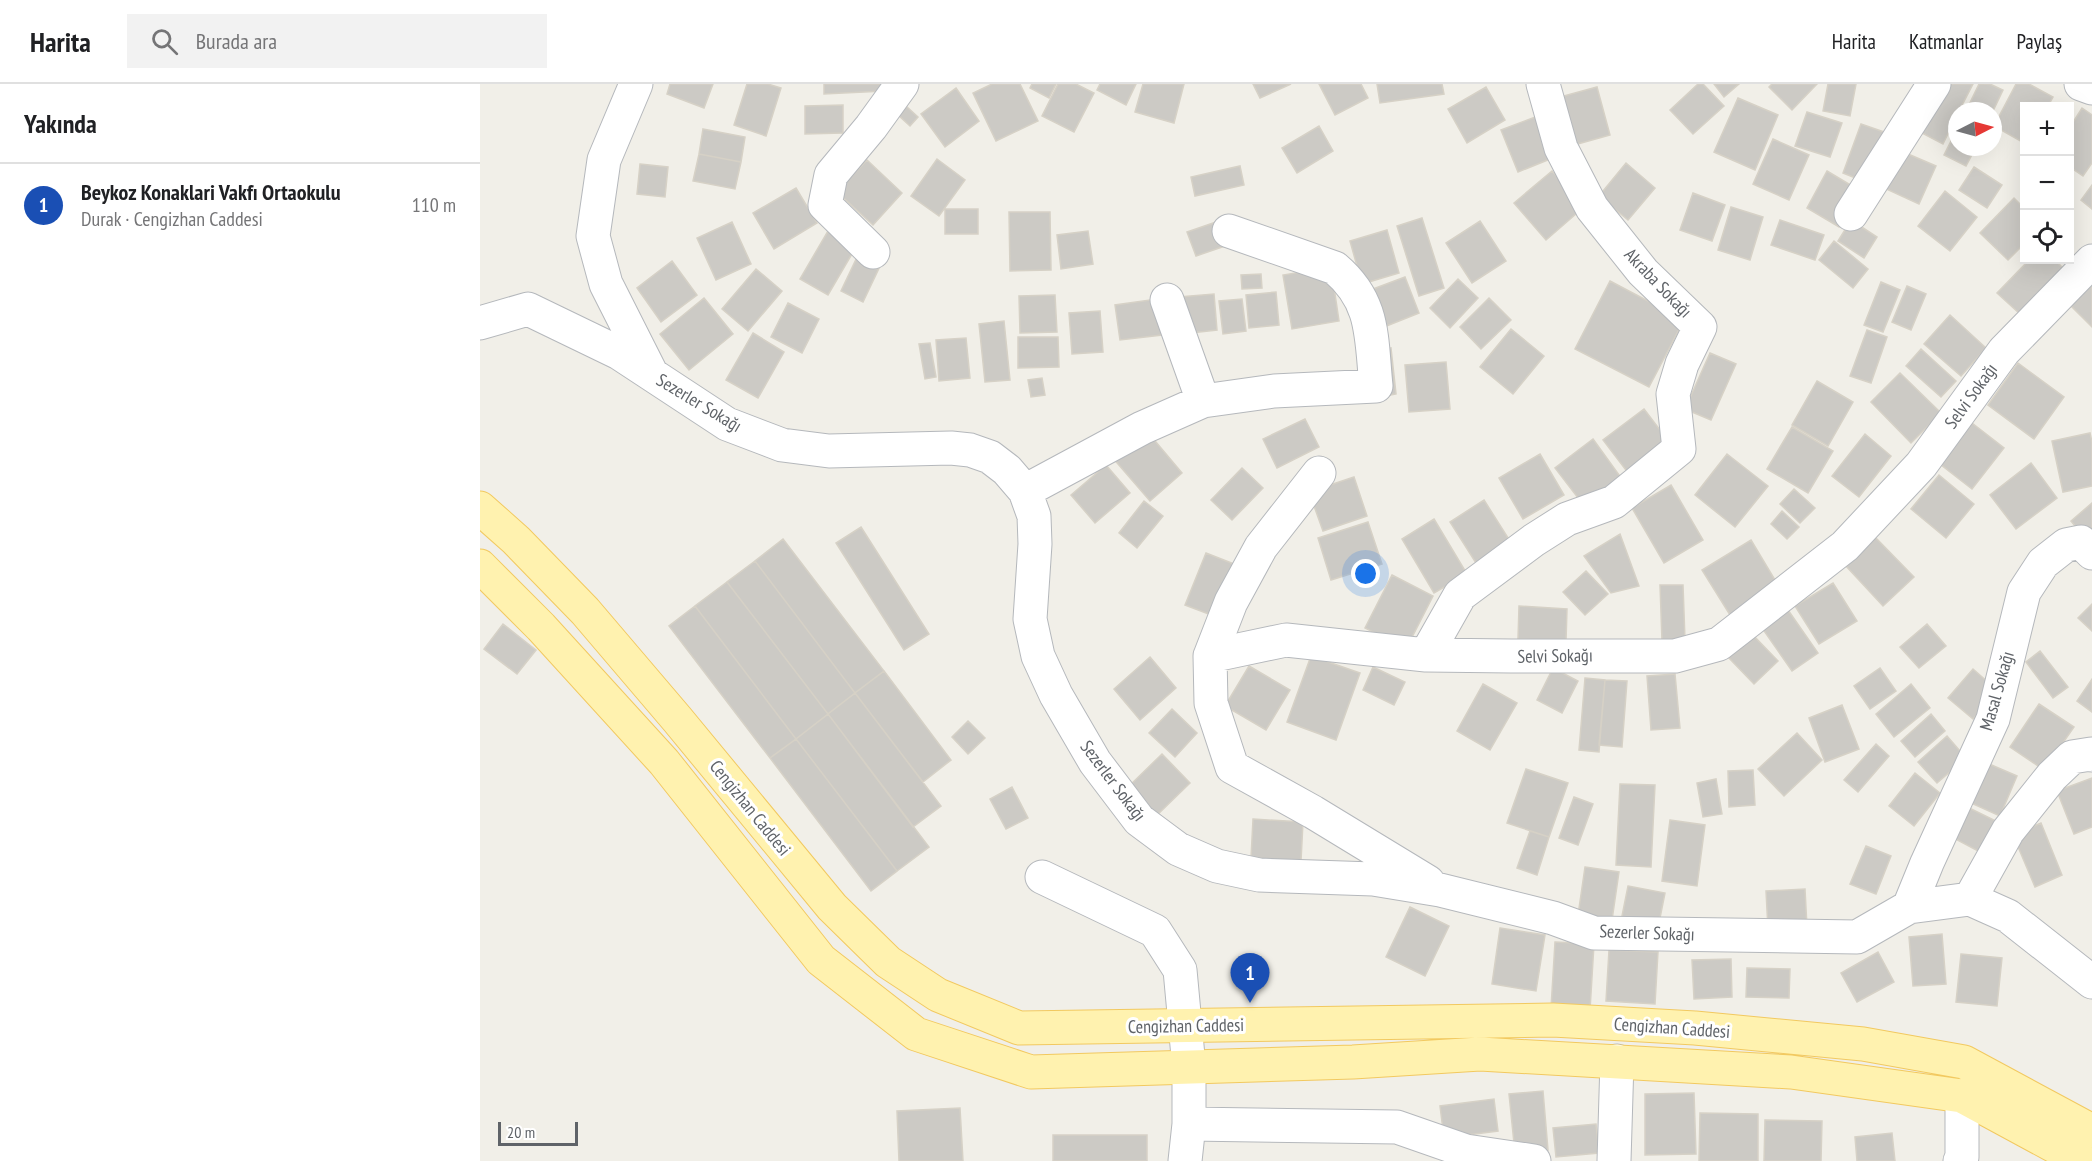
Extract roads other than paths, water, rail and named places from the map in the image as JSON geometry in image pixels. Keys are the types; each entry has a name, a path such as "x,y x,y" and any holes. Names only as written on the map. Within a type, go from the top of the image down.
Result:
{"main road":[{"name":"Cengizhan Caddesi","path":"480,508 516,540 585,611 677,718 832,907 888,962 938,995 1018,1028 1553,1020 1695,1028 1863,1044 1964,1062 2092,1131"},
{"name":"Cengizhan Caddesi","path":"480,566 541,627 664,762 821,960 916,1034 1031,1072 1353,1062 1480,1054 1791,1072 1962,1096 2082,1161"}],"street":[{"path":"636,84 604,160 593,236 606,284 651,374"},
{"path":"873,252 825,205 831,175 871,128 902,84"},
{"name":"Akraba Sokağı","path":"1426,655 1460,595 1534,540 1567,519 1614,502 1679,449 1673,394 1682,364 1700,327 1643,272 1592,208 1561,148 1543,84"},
{"path":"1851,214 1934,84"},
{"path":"2081,84 2092,88"},
{"path":"1025,492 1142,428 1203,401 1274,391 1376,386 1369,322 1362,299 1349,279 1335,268 1229,231"},
{"name":"Selvi Sokağı","path":"1210,656 1286,640 1426,655 1675,656 1719,644 1845,546 1921,465 2004,351 2092,261"},
{"path":"1167,300 1203,401"},
{"name":"Sezerler Sokağı","path":"480,323 528,309 620,353 728,424 782,445 829,451 951,448 970,450 990,457 1007,470 1025,492 1034,516 1035,544 1030,619 1038,656 1056,695 1095,762 1139,820 1178,849 1217,866 1259,875 1373,879 1440,890 1553,918 1593,933 1857,937 1909,907 1970,899"},
{"path":"1319,473 1261,547 1232,602 1210,656 1211,703 1233,767 1313,812 1440,890"},
{"name":"Masal Sokağı","path":"1909,907 1927,862 1993,719 2024,592 2043,563 2066,545 2081,542 2092,553"},
{"path":"2092,755 2072,758 2052,776 2008,831 1970,899 2008,916 2092,982"},
{"path":"1042,878 1155,931 1180,970 1187,1026 1191,1148 1397,1127 1466,1151 1534,1161"},
{"path":"1614,1161 1617,1061"},
{"path":"1960,1161 1962,1157 1962,1096"}],"place":[{"name":"Beykoz Konaklari Vakfı Ortaokulu","path":"1250,1003"}]}
